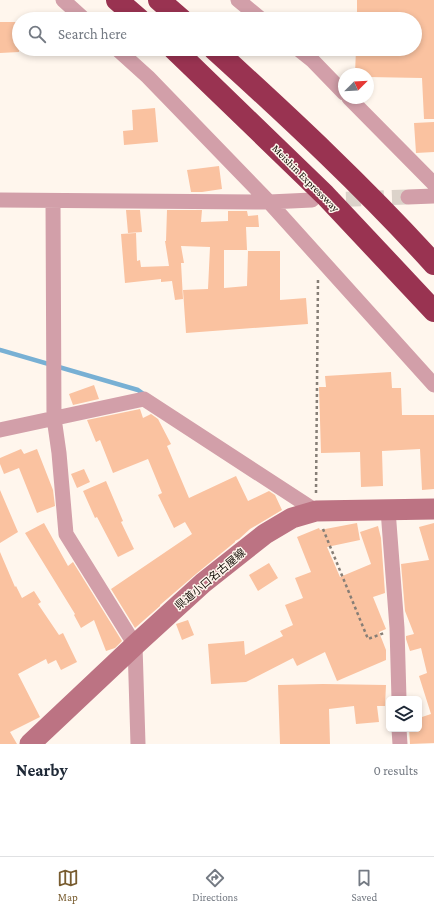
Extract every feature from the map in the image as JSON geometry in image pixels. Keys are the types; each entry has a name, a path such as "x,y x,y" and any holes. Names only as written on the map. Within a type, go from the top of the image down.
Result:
{"highway":[{"path":"117,0 131,12"},
{"path":"159,0 173,12"},
{"name":"Meishin Expressway","path":"181,56 325,195 434,311"},
{"path":"222,56 273,102 344,171 434,264"}],"main road":[{"name":"県道小口名古屋線","path":"30,744 203,583 264,534 292,518 316,511 434,509"}],"street":[{"path":"63,0 76,12"},
{"path":"238,0 253,12"},
{"path":"125,56 148,77 269,202 434,385"},
{"path":"307,56 338,87"},
{"path":"355,104 434,184"},
{"path":"408,197 434,196"},
{"path":"0,200 269,202 312,200"},
{"path":"53,200 54,418 66,534 135,645 138,744"},
{"path":"0,430 144,400 316,511"},
{"path":"388,510 397,628 399,696"},
{"path":"399,732 400,744"}],"path":[{"path":"318,256 316,511 368,639 397,628"}],"building":[{"path":"357,0 434,0 434,119 424,119 422,78 374,77 374,68 355,68 356,56 422,56 422,12 357,12"},
{"path":"0,22 12,22 12,52 0,53"},
{"path":"155,108 158,142 124,145 123,131 133,130 132,110"},
{"path":"434,122 434,152 416,153 414,123"},
{"path":"219,166 222,189 191,192 187,170"},
{"path":"126,210 140,210 142,232 128,233"},
{"path":"167,210 202,210 201,222 228,221 228,211 247,211 248,216 258,215 259,227 246,227 247,250 224,250 224,288 247,286 248,251 280,251 280,300 306,298 308,324 186,333 183,290 208,289 210,247 181,246 184,263 181,263 183,299 175,300 172,281 161,282 161,279 125,283 121,234 136,233 137,261 140,260 141,267 169,266 165,241"},
{"path":"391,372 392,388 401,388 402,415 434,415 434,489 422,490 420,449 382,451 383,486 361,487 360,452 321,453 319,387 326,387 325,376"},
{"path":"94,385 99,399 73,405 69,394"},
{"path":"140,409 143,418 151,414 158,419 171,444 167,446 189,498 236,476 248,501 269,491 275,495 282,510 250,529 235,541 135,628 111,589 192,534 185,522 174,528 158,495 162,493 148,459 113,473 100,440 96,442 87,420"},
{"path":"21,449 24,454 37,449 53,490 55,506 37,513 19,468 4,474 0,464 0,458"},
{"path":"84,469 90,482 77,488 71,474"},
{"path":"106,481 123,521 121,522 134,549 118,557 97,517 95,518 83,491"},
{"path":"0,490 18,532 0,543"},
{"path":"44,523 68,566 73,562 122,641 115,648 106,651 94,620 81,628 74,615 75,614 25,533"},
{"path":"357,523 360,540 327,547 340,577 371,564 360,532 378,526 381,538 385,593 373,597 386,629 379,632 386,650 386,660 337,681 325,652 297,666 293,658 246,682 211,684 208,644 244,641 245,655 283,636 280,631 293,625 285,605 303,598 295,578 311,572 297,537 319,528 320,530"},
{"path":"434,523 434,743 410,744 409,732 422,732 422,717 431,714 419,676 427,673 421,648 410,651 406,639 406,636 414,634 405,611 401,564 429,560 419,527"},
{"path":"0,552 15,587 16,586 22,598 34,591 41,602 38,604 59,635 63,633 77,662 61,670 56,660 48,664 46,659 18,674 40,717 10,732 17,744 0,744"},
{"path":"269,563 278,578 258,591 249,575"},
{"path":"188,620 194,635 182,640 176,624"},
{"path":"278,685 386,685 385,706 377,706 379,722 356,724 354,706 329,709 330,744 280,744"}],"waterway":[{"path":"0,350 138,390 145,395"}],"tunnel":[{"path":"323,200 408,197"}]}
